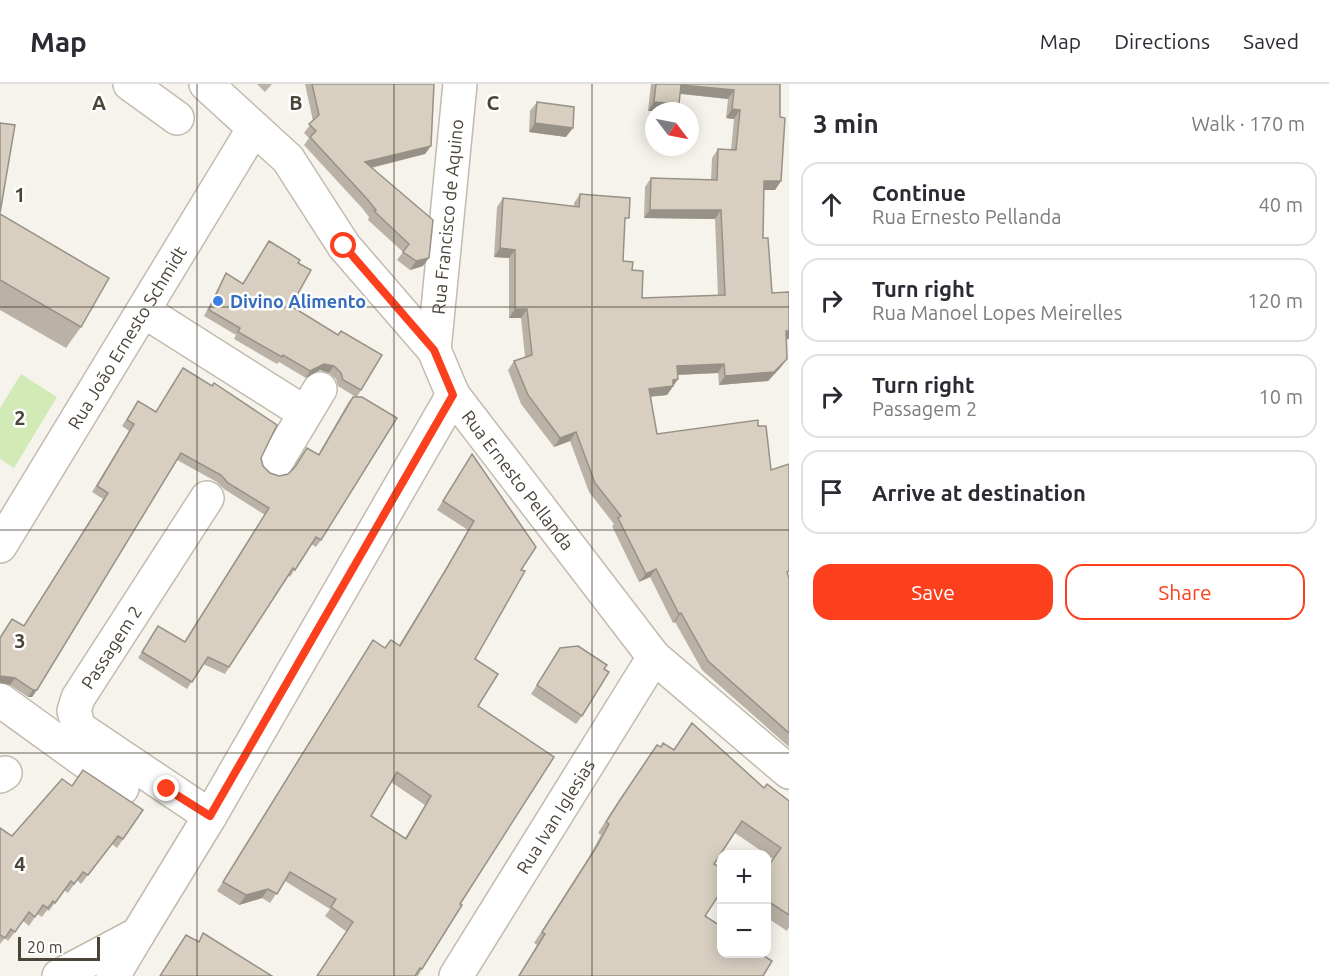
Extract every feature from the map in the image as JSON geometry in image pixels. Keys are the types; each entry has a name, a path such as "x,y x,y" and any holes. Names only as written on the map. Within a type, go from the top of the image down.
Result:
{"street":[{"path":"130,84 177,118"},
{"name":"Rua Ernesto Pellanda","path":"206,84 288,159 344,246 434,350 453,395 654,657 789,772"},
{"name":"Rua Francisco de Aquino","path":"434,350 460,84"},
{"name":"Rua João Ernesto Schmidt","path":"0,546 254,128"},
{"path":"144,311 313,401 275,464"},
{"path":"113,976 210,816 453,395"},
{"name":"Passagem 2","path":"207,498 78,698 74,711 79,728 210,816"},
{"name":"Rua Ivan Iglesias","path":"456,976 654,657"},
{"path":"0,699 122,788"},
{"path":"59,976 138,934"}],"green space":[{"path":"21,374 57,397 14,468 0,459 0,408"}],"building":[{"path":"312,84 434,84 431,146 365,162 433,220 429,258 416,261 403,252 409,244 374,211 376,210 368,200 310,137 316,131 309,124 319,115"},
{"path":"656,84 780,84 780,117 785,118 781,181 764,181 763,238 768,238 772,293 789,292 789,331 786,331 787,359 774,372 725,376 724,364 677,366 678,379 673,380 673,386 649,389 657,434 758,420 758,426 766,426 771,470 789,464 789,571 787,572 789,579 789,733 708,661 681,613 679,614 656,569 646,574 618,518 621,516 595,483 576,432 560,438 528,395 514,361 532,355 527,309 515,309 515,250 500,248 503,198 579,207 580,194 630,198 629,218 625,218 623,261 633,262 632,270 643,271 642,298 725,295 721,210 650,210 651,178 717,180 718,149 736,150 740,110 732,109 734,90 681,85 679,102 654,102"},
{"path":"537,102 574,107 573,128 535,123"},
{"path":"0,123 15,125 0,213"},
{"path":"0,214 109,278 81,327 0,280"},
{"path":"269,241 300,260 298,263 311,270 291,306 338,335 341,331 382,355 361,390 343,380 341,373 334,366 324,364 310,371 238,332 240,328 209,310 226,273 243,284"},
{"path":"183,368 212,386 214,383 277,425 261,458 263,466 270,473 279,476 288,474 295,467 307,448 319,455 353,397 362,397 397,418 321,540 316,537 295,570 293,568 229,667 208,657 192,682 142,652 158,626 185,642 269,508 228,483 221,475 181,453 37,690 33,690 15,678 0,676 0,638 12,619 24,626 108,493 97,486 134,424 127,420 138,401 156,412"},
{"path":"472,454 536,547 521,570 525,571 475,659 498,674 478,706 554,757 460,904 462,905 422,969 420,968 415,976 317,976 353,922 331,907 336,899 290,872 277,894 268,889 246,895 223,882 373,640 385,648 391,640 400,646 474,521 443,501","holes":["397,772 431,796 406,839 371,816"]},
{"path":"578,646 607,665 604,669 609,672 582,716 537,685 560,648"},
{"path":"692,723 764,788 767,784 789,801 789,915 771,903 771,862 781,848 742,821 723,850 717,850 717,859 714,864 717,866 717,898 705,916 717,924 717,958 767,958 772,961 763,976 519,976 545,934 542,932 597,846 609,824 606,822 657,745 661,747 663,743 674,750"},
{"path":"83,770 143,810 123,839 118,836 88,875 83,872 74,884 71,881 55,903 53,901 48,908 43,905 35,917 29,912 15,932 11,929 5,938 0,935 0,828 12,836 62,779 72,786"},
{"path":"203,933 272,976 160,976 186,935 199,942"}],"place":[{"name":"Divino Alimento","path":"218,301"}],"route":[{"path":"167,789 210,816 453,395 434,350 344,246"}]}
